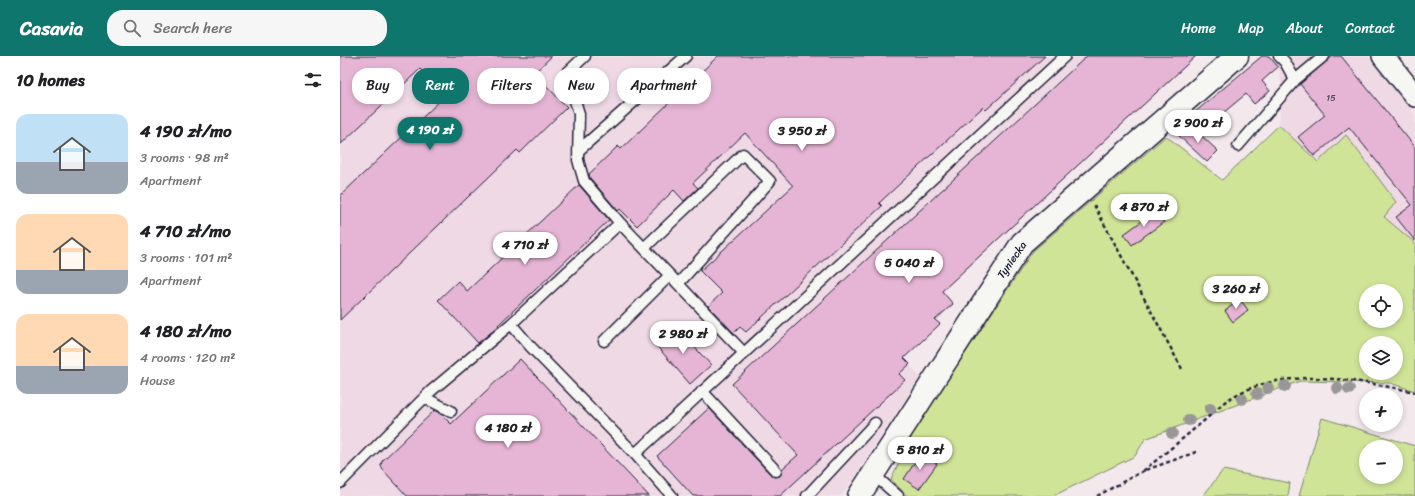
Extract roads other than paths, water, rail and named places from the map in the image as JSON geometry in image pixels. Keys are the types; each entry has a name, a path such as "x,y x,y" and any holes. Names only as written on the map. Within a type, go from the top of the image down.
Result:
{"street":[{"path":"1383,56 1415,96"},
{"name":"Tyniecka","path":"859,496 1022,243 1235,57"}],"lane":[{"path":"585,56 567,72 579,114 578,160 584,181 620,223 744,353"},
{"path":"578,151 686,56"},
{"path":"634,454 1065,56"},
{"path":"1279,56 1285,62 1295,80"},
{"path":"1238,146 1295,80 1324,56"},
{"path":"644,248 742,154 770,181 678,284"},
{"path":"340,483 425,398 511,324 620,223"},
{"path":"604,341 670,275"},
{"path":"511,324 672,496"},
{"path":"702,392 776,471"},
{"path":"425,398 451,411"},
{"path":"807,496 875,423"},
{"path":"873,474 898,496"}]}
